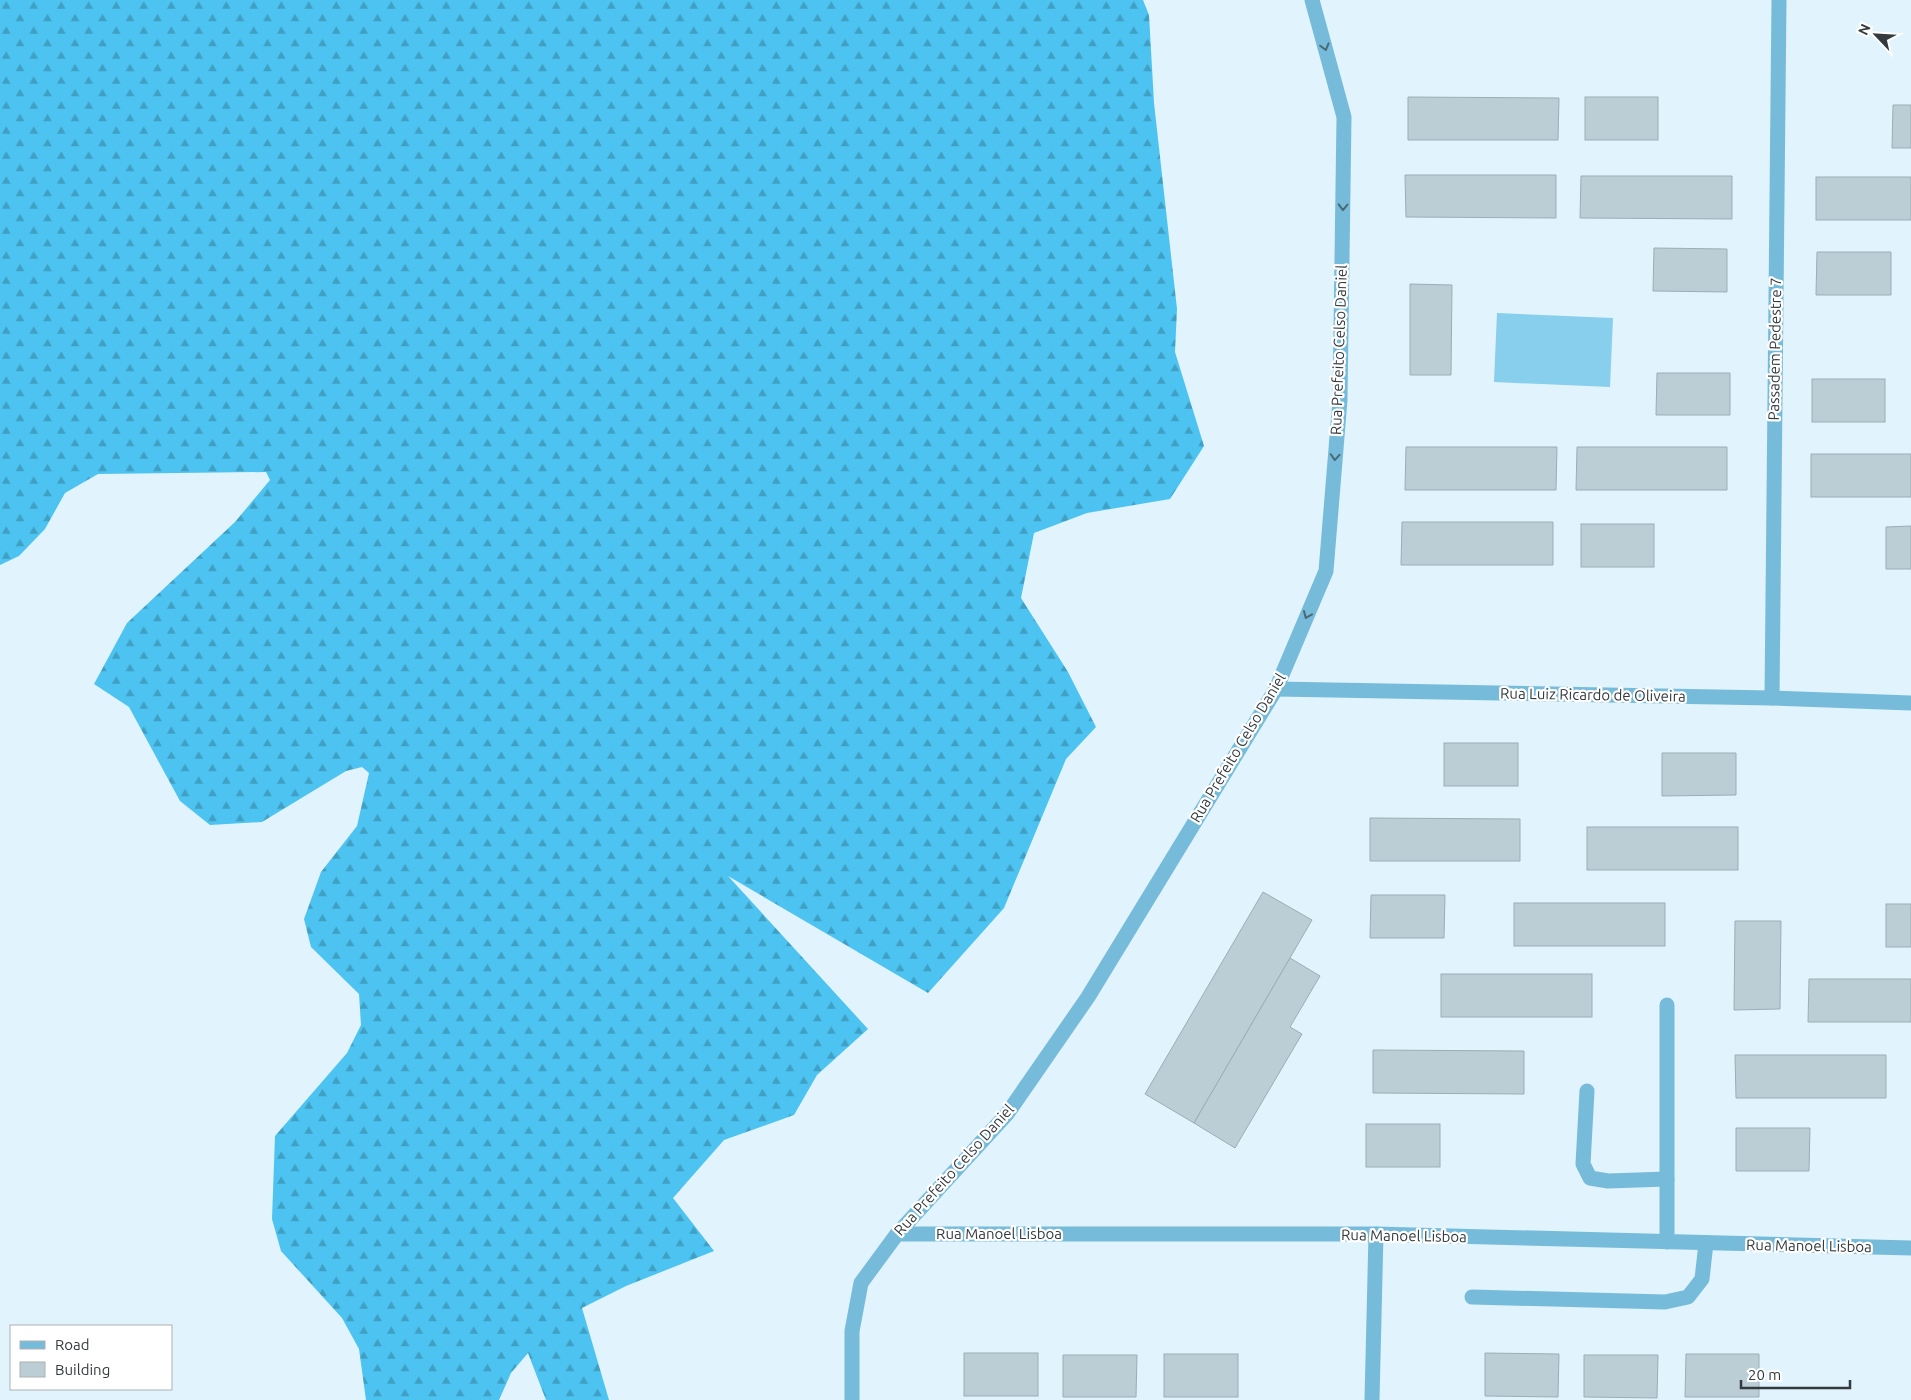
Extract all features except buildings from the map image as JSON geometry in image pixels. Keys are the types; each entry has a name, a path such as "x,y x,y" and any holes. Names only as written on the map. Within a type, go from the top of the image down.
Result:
{"street":[{"name":"Rua Prefeito Celso Daniel","path":"852,1400 852,1331 861,1283 897,1234 1007,1114 1088,997 1276,689 1326,571 1340,400 1344,117 1312,0"},
{"name":"Passadem Pedestre 7","path":"1772,698 1779,0"},
{"name":"Rua Luiz Ricardo de Oliveira","path":"1276,689 1772,698 1911,703"},
{"path":"1667,1005 1667,1242"},
{"path":"1587,1091 1583,1164 1590,1178 1608,1181 1667,1179"},
{"name":"Rua Manoel Lisboa","path":"897,1234 1376,1234 1911,1248"},
{"path":"1372,1400 1376,1234"},
{"path":"1472,1297 1665,1302 1688,1297 1702,1279 1706,1243"}],"shaded area":[{"path":"1497,313 1613,318 1610,387 1494,382"}],"green space":[{"path":"0,0 1143,0 1149,15 1154,103 1177,309 1175,352 1204,446 1170,499 1087,513 1034,533 1021,598 1068,672 1096,727 1066,759 1004,908 928,993 728,876 868,1029 817,1075 794,1115 724,1140 673,1198 714,1251 626,1286 582,1308 609,1400 546,1400 528,1353 511,1373 499,1400 366,1400 359,1349 342,1318 281,1251 272,1219 275,1136 347,1053 361,1025 359,994 311,947 304,919 321,872 357,826 369,773 362,767 346,771 262,822 210,825 180,801 129,707 94,684 127,623 235,522 270,480 266,472 98,474 65,493 45,529 19,556 0,565"}]}
